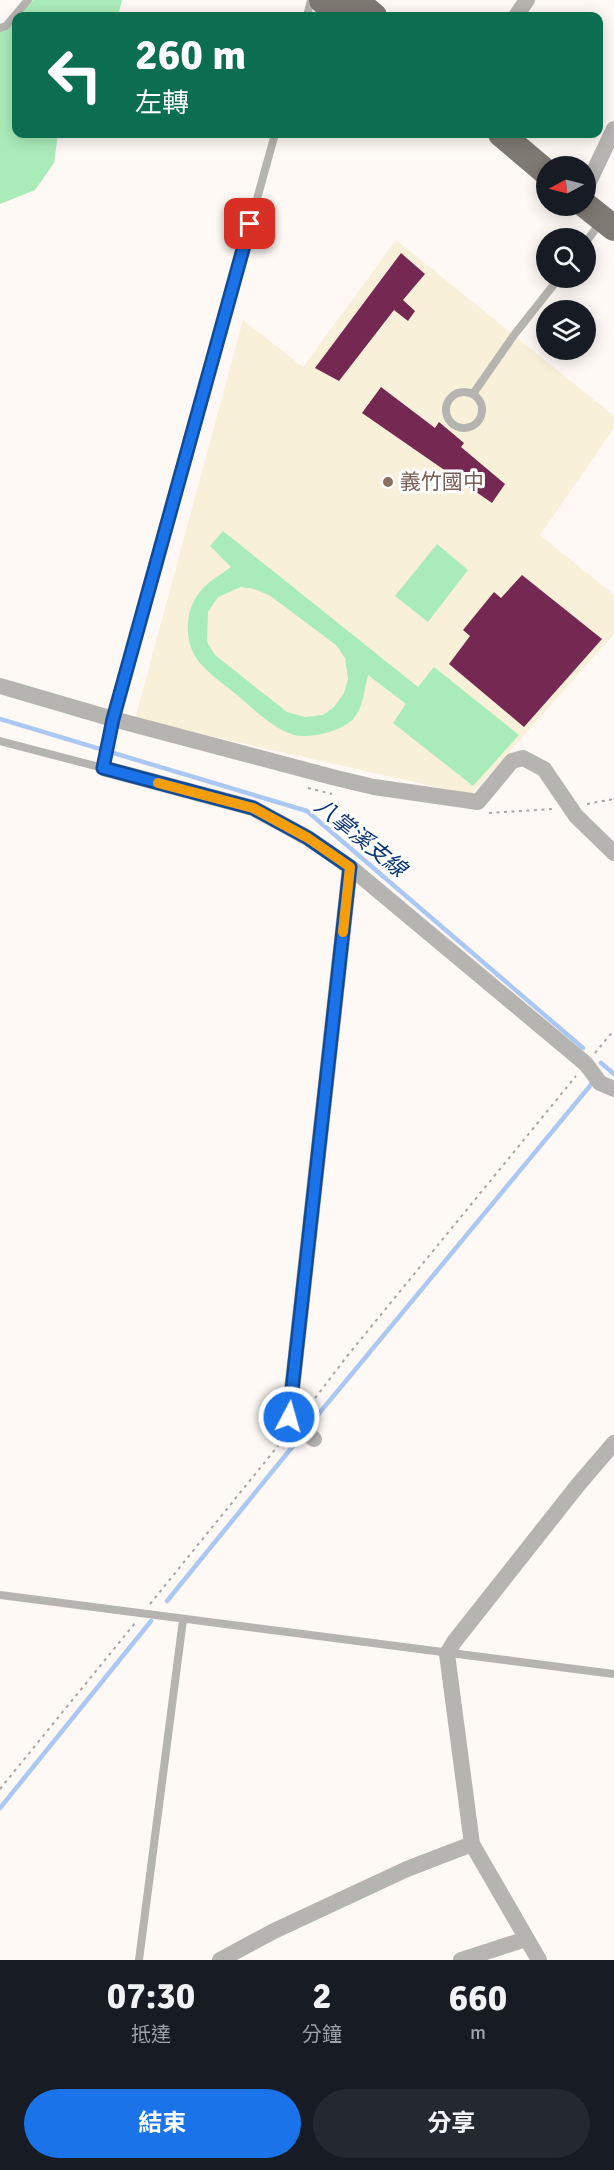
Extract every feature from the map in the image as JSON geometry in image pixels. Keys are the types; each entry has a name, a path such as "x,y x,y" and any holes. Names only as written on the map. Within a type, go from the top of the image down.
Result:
{"main road":[{"path":"322,0 336,12"},
{"path":"355,0 369,12"},
{"path":"506,138 536,164"}],"street":[{"path":"596,167 614,129"},
{"path":"0,686 113,719 336,778 374,787 478,802 512,761 523,758 544,770 576,816 614,853"},
{"path":"104,763 253,808 308,838 350,867 597,1076"},
{"path":"305,1431 289,1417 350,867"},
{"path":"539,1960 472,1844 447,1654 454,1642 578,1485 614,1443"},
{"path":"220,1960 274,1931 408,1869 472,1844"},
{"path":"461,1960 526,1939"}],"lane":[{"path":"18,12 28,0"},
{"path":"0,28 6,26 12,19"},
{"path":"0,741 104,763 113,719 274,138"},
{"path":"473,394 514,335 551,288"},
{"path":"462,392 473,394 481,403 479,420 470,427 458,427 449,419 448,402 462,392"},
{"path":"0,1595 614,1674"},
{"path":"139,1960 183,1620"}],"path":[{"path":"0,1789 142,1614 305,1431 348,1355 597,1076 614,1030"}],"shaded area":[{"name":"義竹國中","path":"396,240 536,353 536,360 545,360 614,416 614,428 540,535 614,595 614,634 471,795 135,719 243,320 303,367"}],"green space":[{"path":"33,0 122,0 119,12 22,12"},
{"path":"12,21 12,138 57,138 54,163 35,190 0,204 0,26"},
{"path":"223,531 418,687 434,667 519,735 473,786 393,723 406,704 368,675 360,708 354,718 343,727 308,736 294,735 278,728 208,671 199,662 191,646 188,637 188,618 194,601 206,585 231,567 210,546","holes":["241,587 269,595 336,645 345,658 348,679 344,693 334,707 323,715 305,717 287,712 215,655 207,642 208,612 218,597"]},
{"path":"437,544 468,570 428,622 395,596"}],"building":[{"path":"401,253 425,274 403,300 415,311 408,321 394,310 339,381 315,368"},
{"path":"381,387 435,428 439,422 464,443 461,447 505,484 492,503 362,413"},
{"path":"522,575 602,639 524,727 449,664 470,636 463,630 494,592 501,598"}],"waterway":[{"name":"八掌溪支線","path":"0,719 307,811 583,1048"},
{"name":"八掌溪支線","path":"601,1063 614,1074"},
{"path":"307,1428 594,1081"},
{"path":"167,1601 302,1435"},
{"path":"0,1808 151,1621"}],"slow traffic":[{"path":"158,783 253,808 308,838 350,867 343,932"}],"place":[{"name":"義竹國中","path":"388,482"}],"route":[{"path":"250,224 113,719 103,768 253,808 308,838 350,867 289,1417"}]}
